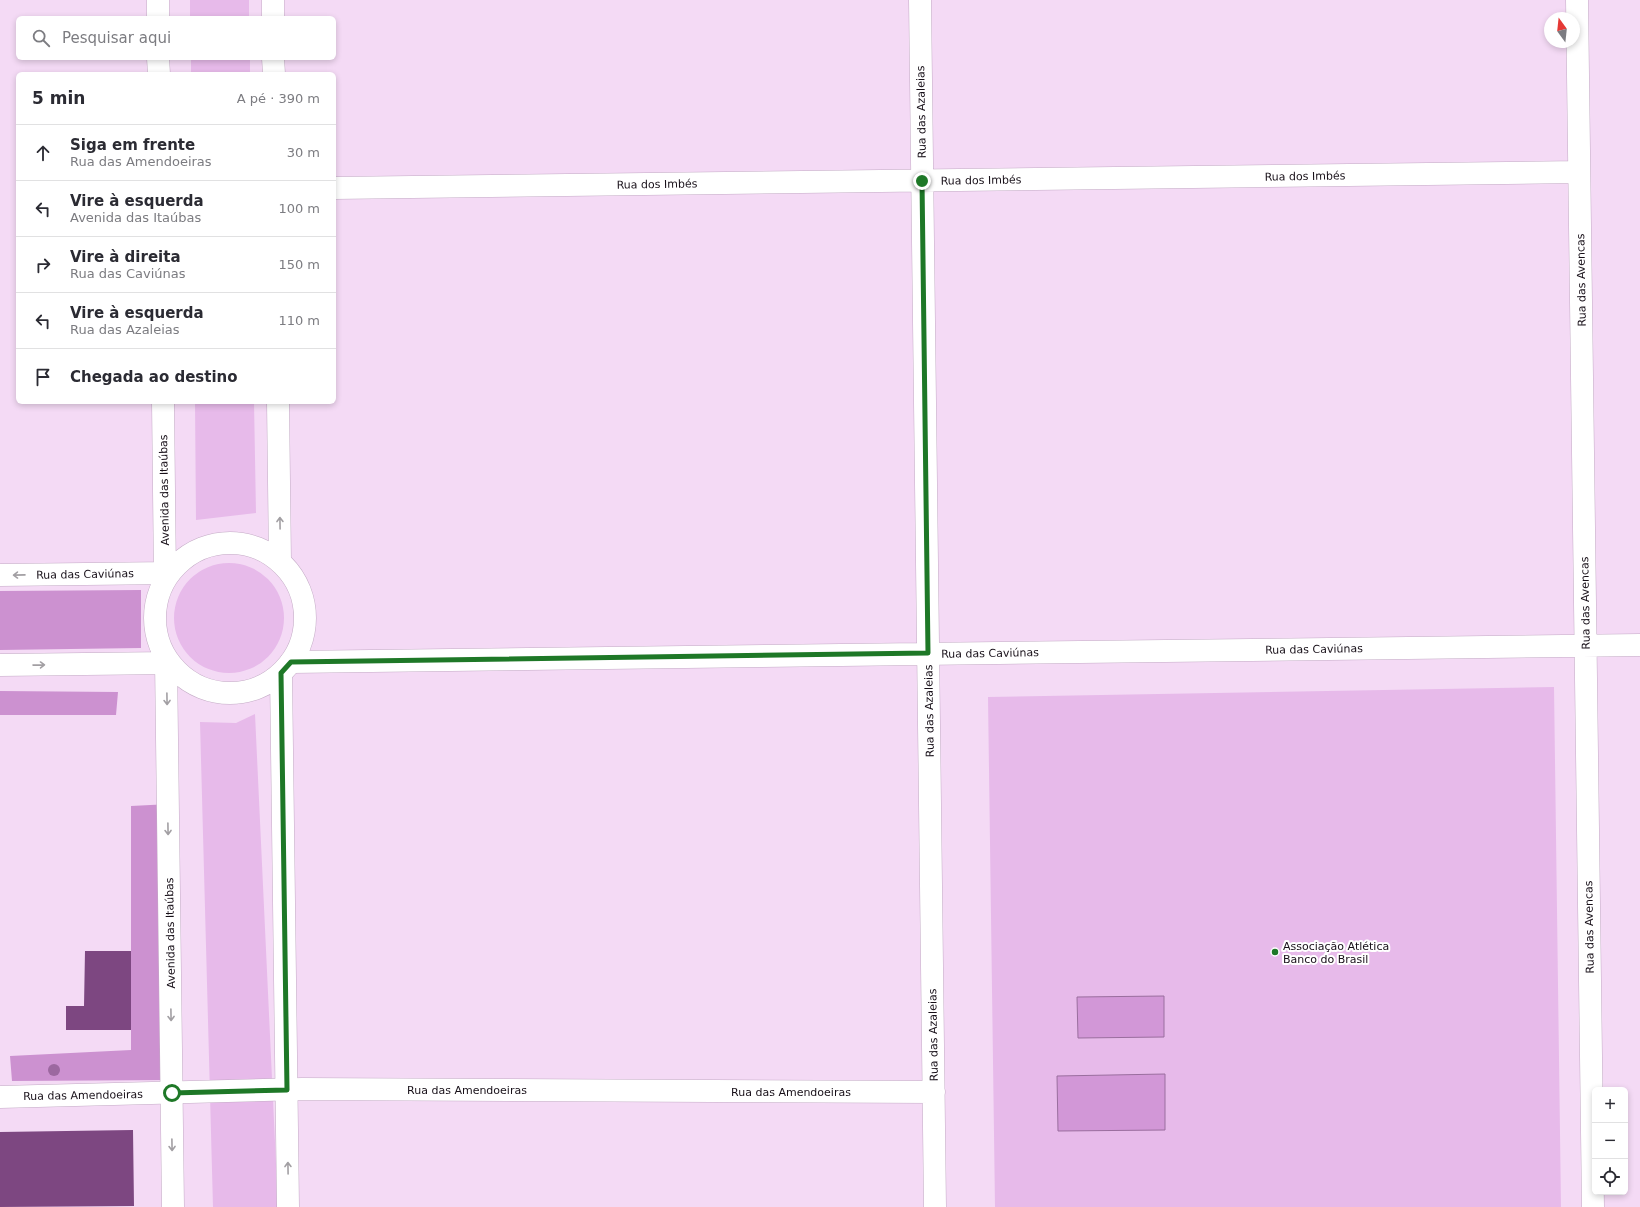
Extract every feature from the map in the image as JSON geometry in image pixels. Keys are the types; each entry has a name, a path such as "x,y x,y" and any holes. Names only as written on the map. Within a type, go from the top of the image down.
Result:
{"street":[{"path":"158,0 158,16"},
{"path":"273,0 273,16"},
{"name":"Rua das Azaleias","path":"920,0 935,1207"},
{"name":"Rua das Avencas","path":"1577,0 1593,1207"},
{"path":"158,60 159,72"},
{"path":"273,60 274,72"},
{"name":"Rua dos Imbés","path":"336,188 1579,172"},
{"name":"Avenida das Itaúbas","path":"163,404 167,575"},
{"path":"278,404 280,562"},
{"path":"237,543 258,548 276,558 280,562 289,571 299,587 304,605 305,624 302,642 286,667 267,684 250,691 232,694 213,692 196,686 178,674 167,662 156,639 154,618 157,597 167,575 179,562 196,551 216,544 237,543"},
{"name":"Rua das Caviúnas","path":"0,575 167,575"},
{"name":"Rua das Caviúnas","path":"286,667 928,653 1640,645"},
{"path":"0,665 167,662"},
{"name":"Avenida das Itaúbas","path":"167,662 173,1207"},
{"path":"286,667 288,1207"},
{"name":"Rua das Amendoeiras","path":"0,1097 287,1090 934,1092"}],"shaded area":[{"path":"190,0 249,0 249,16 190,16"},
{"path":"191,60 250,60 250,72 191,72"},
{"path":"195,404 254,404 256,513 196,520"},
{"path":"229,563 240,564 250,568 268,579 279,597 283,607 283,629 279,639 268,657 250,668 240,672 229,673 218,672 208,668 190,657 179,639 175,629 174,618 175,607 179,597 190,579 208,568 218,564"},
{"path":"141,590 141,648 0,650 0,591"},
{"name":"Associação Atlética Banco do Brasil","path":"1554,687 1561,1207 995,1207 988,697"},
{"path":"0,691 118,692 116,715 0,715"},
{"path":"255,714 278,1207 213,1207 200,722 236,723"},
{"path":"170,804 175,1080 12,1081 10,1056 131,1050 131,806"},
{"path":"1164,996 1164,1037 1078,1038 1077,997"},
{"path":"1165,1074 1165,1130 1058,1131 1057,1076"}],"building":[{"path":"85,951 131,951 131,1030 66,1030 66,1006 84,1006"},
{"path":"133,1130 134,1206 0,1207 0,1132"}],"place":[{"name":"Associação Atlética Banco do Brasil","path":"1275,952"}],"route":[{"path":"172,1093 287,1090 281,673 291,662 928,653 922,181"}]}
